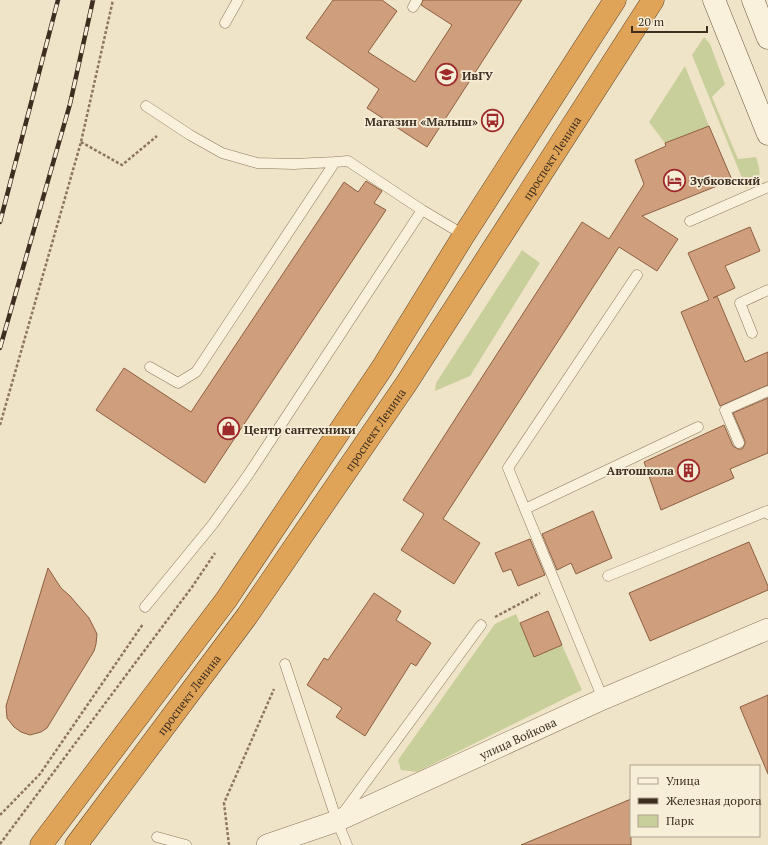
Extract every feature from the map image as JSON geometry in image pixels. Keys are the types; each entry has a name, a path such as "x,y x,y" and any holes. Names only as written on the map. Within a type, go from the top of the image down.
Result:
{"highway":[{"path":"41,845 226,600 382,368 464,235 615,0"},
{"name":"проспект Ленина","path":"76,845 247,616 406,384 653,0"}],"main road":[{"path":"714,0 768,134"},
{"path":"753,0 768,38"}],"street":[{"name":"улица Войкова","path":"267,845 337,822 604,699 768,629"}],"lane":[{"path":"225,23 238,0"},
{"path":"146,106 190,135 222,153 257,163 294,164 348,161 422,210 464,235"},
{"path":"150,367 178,383 196,372 334,162"},
{"path":"690,221 768,188"},
{"path":"144,607 209,530 248,475 422,210"},
{"path":"604,699 508,468 637,275"},
{"path":"752,333 740,303 768,290"},
{"path":"739,443 725,410 768,391"},
{"path":"525,509 698,427"},
{"path":"608,576 767,511 768,514"},
{"path":"337,822 481,625"},
{"path":"285,664 337,822 347,845"},
{"path":"158,837 186,845"}],"path":[{"path":"0,425 81,142 113,0"},
{"path":"81,142 122,165 159,134 190,135"},
{"path":"481,625 556,584"},
{"path":"0,814 40,774 144,622"},
{"path":"229,845 224,803 285,664"}],"green space":[{"path":"704,37 710,44 725,84 712,97 738,159 756,157 758,163 760,172 758,179 746,188 692,55"},
{"path":"685,66 709,126 665,143 649,122"},
{"path":"522,250 540,263 470,376 435,391 436,383"},
{"path":"516,614 534,656 562,645 582,690 417,772 401,770 398,760 495,624"}],"building":[{"name":"ИвГУ","path":"333,0 382,0 397,11 368,52 415,82 452,25 421,5 423,0 522,0 427,147 367,108 379,89 306,38"},
{"path":"709,126 732,180 642,216 678,239 657,271 619,247 443,519 480,543 454,584 401,550 424,514 403,500 582,222 609,239 644,184 635,160 666,146 665,143"},
{"path":"366,181 382,191 374,203 386,210 205,483 96,410 124,368 191,412 344,182 358,192"},
{"path":"750,227 760,251 725,266 735,288 717,296 745,362 768,352 768,385 720,406 681,312 709,300 688,253"},
{"name":"Автошкола","path":"768,398 768,453 730,469 734,478 661,510 644,462 724,425 733,446 738,449 742,449 745,441 733,413"},
{"path":"593,511 612,558 576,574 571,563 557,570 542,534"},
{"path":"530,539 545,575 518,586 511,569 503,572 495,553"},
{"path":"749,542 768,586 768,590 650,641 629,593"},
{"path":"48,568 61,588 89,618 97,634 96,644 94,651 47,728 41,732 30,735 21,732 14,727 7,718 6,706"},
{"path":"374,593 401,611 396,620 431,643 416,666 411,663 365,736 336,717 342,708 307,685 324,658 328,660"},
{"path":"548,611 562,645 534,657 520,623"},
{"path":"768,695 768,774 740,707"},
{"path":"630,799 631,845 521,845"}],"railway":[{"path":"0,222 58,0"},
{"path":"0,348 70,104 93,0"}],"place":[{"name":"ИвГУ","path":"447,75"},
{"name":"Магазин «Малыш»","path":"493,121"},
{"name":"Зубковский","path":"675,180"},
{"name":"Центр сантехники","path":"228,429"},
{"name":"Автошкола","path":"689,470"}]}
